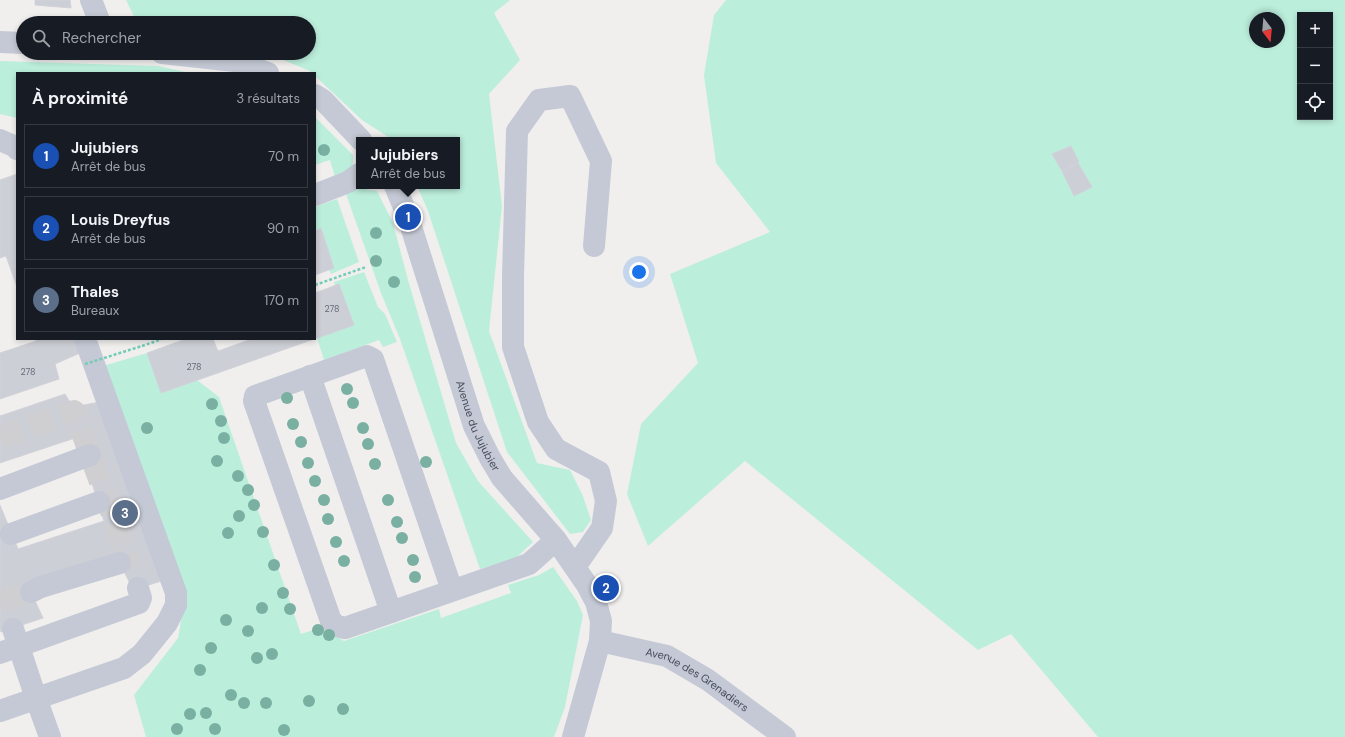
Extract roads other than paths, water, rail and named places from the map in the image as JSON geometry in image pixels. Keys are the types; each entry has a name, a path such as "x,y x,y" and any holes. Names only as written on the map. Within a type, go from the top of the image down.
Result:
{"street":[{"path":"91,0 97,16"},
{"path":"0,42 16,43"},
{"path":"235,60 265,72"},
{"path":"316,96 323,100 358,137"},
{"path":"575,567 602,528 606,501 599,472 556,449 538,422 513,347 513,276 517,131 540,100 570,96 601,161 594,246"},
{"path":"0,140 16,148"},
{"path":"316,195 348,182 356,176"},
{"name":"Avenue du Jujubier","path":"397,189 408,217 474,426 502,478 556,540 575,567 596,602 601,621 600,641 573,737"},
{"path":"0,711 124,668 142,654 157,636 167,623 176,605 176,593 85,340"},
{"path":"452,590 373,358 367,356 255,396 254,401 331,621 337,626 345,628 529,564 556,540"},
{"path":"310,376 391,612"},
{"path":"0,488 90,455"},
{"path":"11,534 99,502"},
{"path":"31,592 41,587 120,563"},
{"path":"50,737 36,698 10,643 139,603 140,598 138,588"},
{"name":"Avenue des Grenadiers","path":"600,641 667,656 708,680 785,737"}],"tunnel":[{"path":"0,438 74,411 127,555 120,563"},
{"path":"0,601 31,592"}],"place":[{"name":"Jujubiers","path":"408,217"},
{"name":"Thales","path":"125,513"},
{"name":"Louis Dreyfus","path":"606,588"}]}
